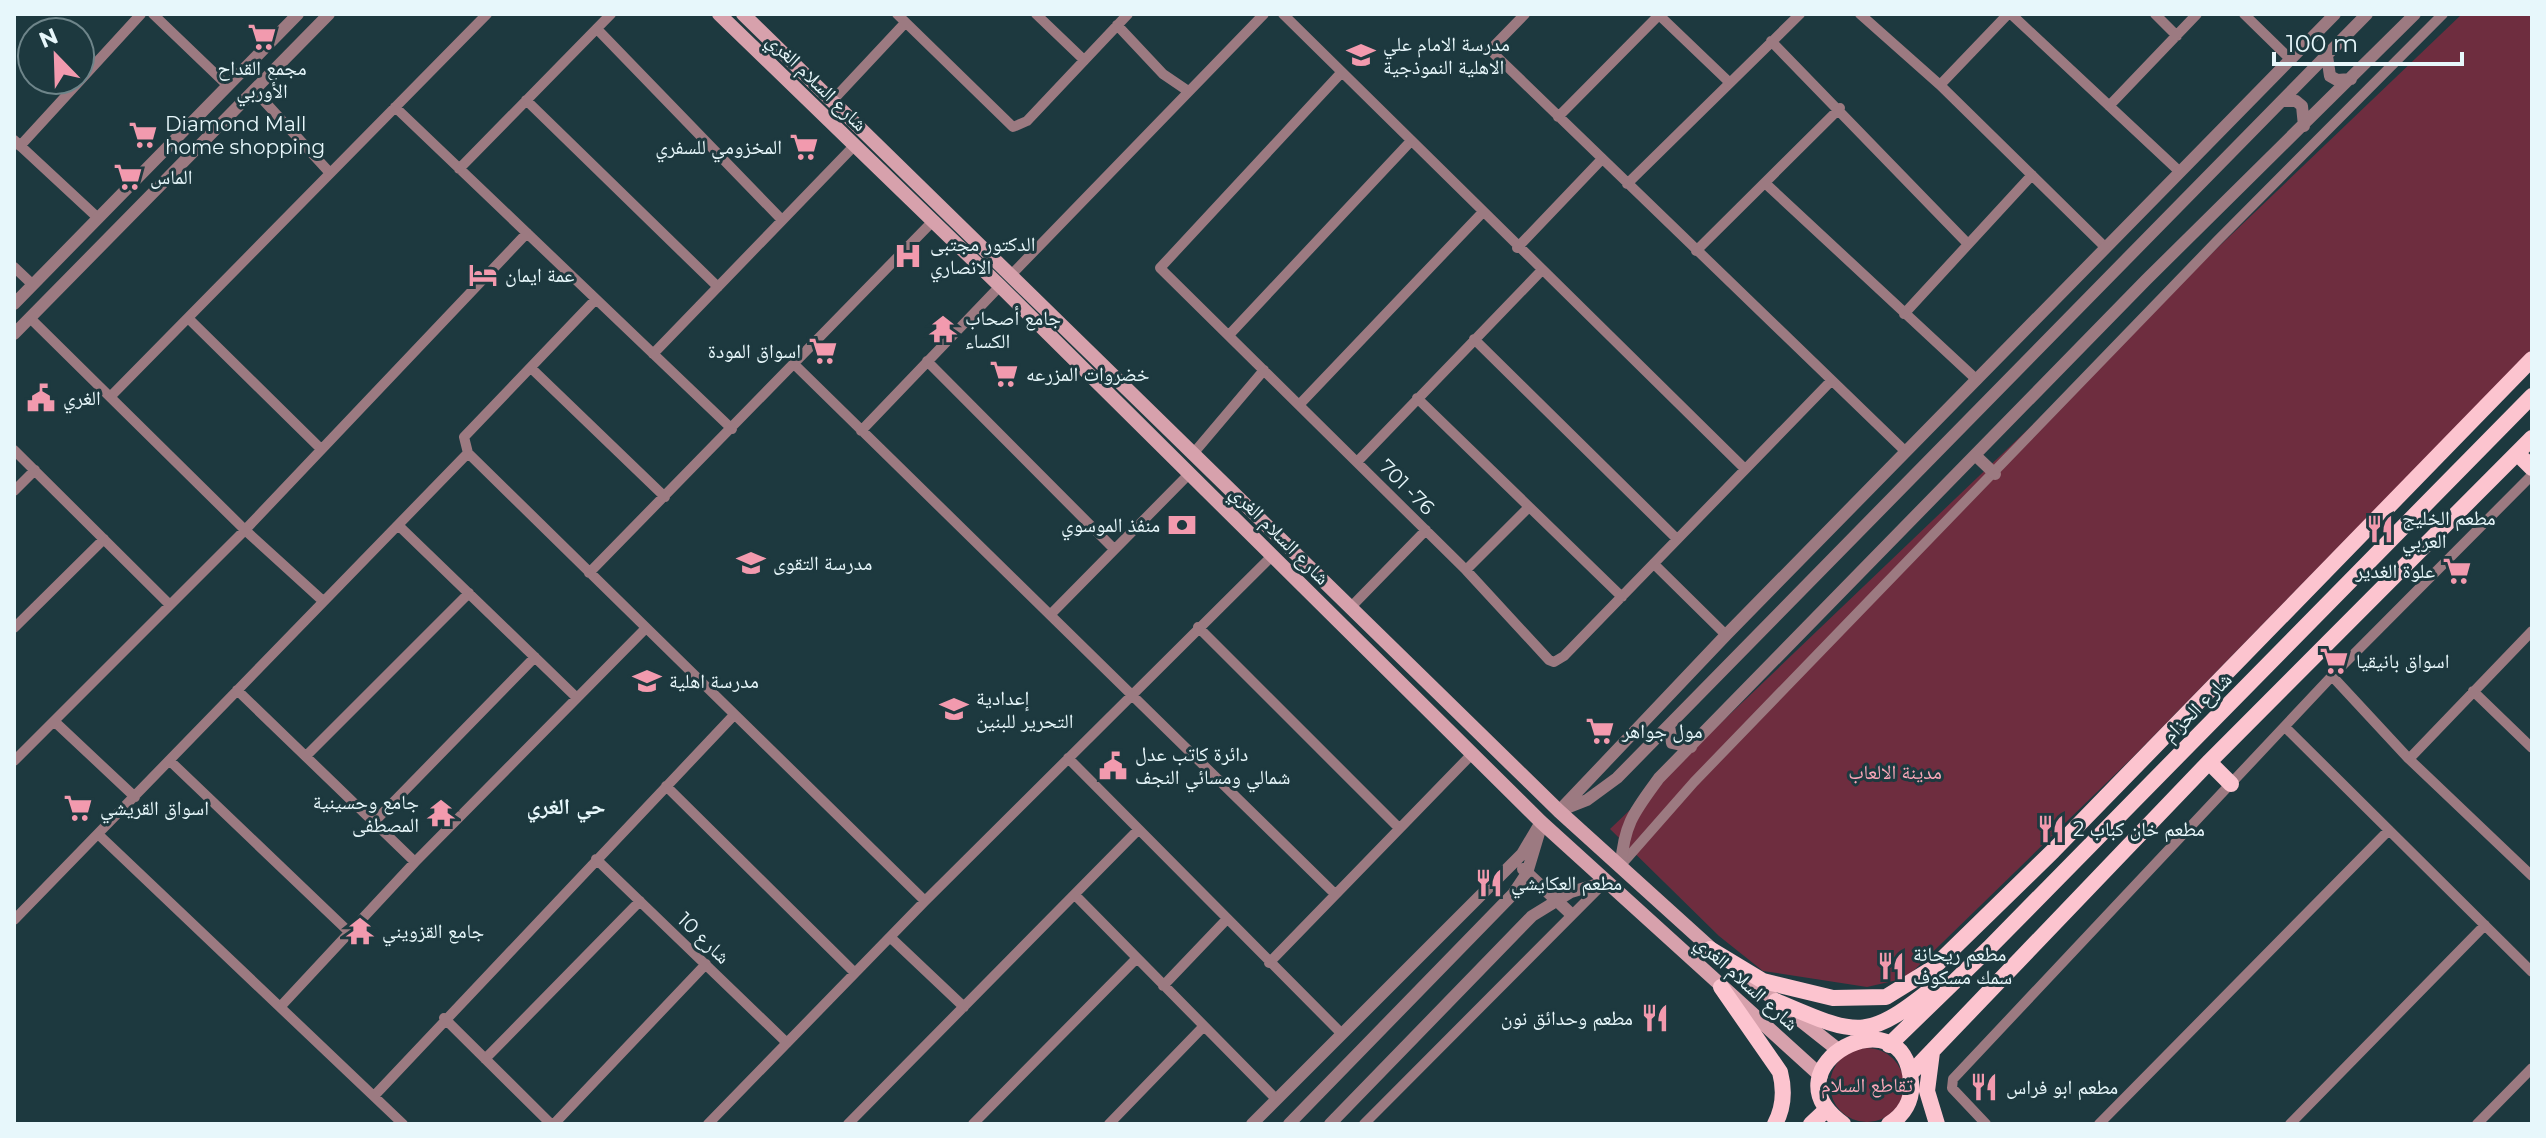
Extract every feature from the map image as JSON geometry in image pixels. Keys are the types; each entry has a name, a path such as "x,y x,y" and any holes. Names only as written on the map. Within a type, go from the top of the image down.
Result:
{"main road":[{"name":"شارع السلام الغري","path":"719,14 1000,286 1129,405 1192,455 1559,811 1710,949 1837,1049"},
{"name":"شارع السلام الغري","path":"743,14 1012,274 1190,473 1471,755 1605,882 1821,1076"},
{"path":"753,47 764,35"},
{"path":"1710,949 1763,981 1833,998 1886,997 1933,968 2532,359"},
{"path":"2501,391 2519,409"},
{"name":"شارع الحزام","path":"1889,1045 1989,948 2532,396"},
{"path":"1911,1073 2209,762 2532,438"},
{"path":"2517,453 2532,468"},
{"path":"2383,548 2385,565 2401,569"},
{"path":"2344,586 2361,588 2366,604"},
{"path":"1363,645 1375,633"},
{"path":"2209,762 2231,784"},
{"path":"2129,770 2162,770"},
{"path":"1776,1001 1837,1028 1856,1031 1876,1027 1989,948"},
{"path":"1721,987 1780,1072 1784,1086 1782,1111 1775,1124"},
{"path":"1843,1124 1827,1109 1821,1076 1826,1061 1837,1049 1862,1039 1889,1045 1906,1062 1911,1073 1909,1102 1889,1124"},
{"path":"1933,1049 1926,1080 1934,1124"},
{"path":"1909,1102 1934,1124"},
{"path":"1811,1124 1827,1109"}],"street":[{"path":"98,218 17,143 141,14"},
{"path":"153,14 228,86"},
{"path":"14,304 298,14"},
{"path":"14,334 329,14"},
{"path":"110,397 487,14"},
{"path":"459,169 611,14"},
{"path":"1036,14 1084,60"},
{"path":"832,101 901,18 1013,127 1027,121 1128,14"},
{"path":"1012,274 1264,14"},
{"path":"1283,14 1517,248 1744,468"},
{"path":"1525,14 1490,50 1830,382 1906,452"},
{"path":"1558,117 1660,14 1729,82"},
{"path":"1627,184 1800,14"},
{"path":"1860,14 1940,85 2106,248"},
{"path":"1940,85 2010,14 2180,172"},
{"path":"2155,14 2177,36"},
{"path":"2109,106 2197,14"},
{"path":"2244,14 2290,59"},
{"path":"1559,811 1726,635 2335,14"},
{"path":"1559,811 1587,800 1617,778 2367,14"},
{"path":"1621,865 1623,834 1629,819 1659,778 2146,280 2415,14"},
{"path":"1621,865 1694,782 2218,240 2443,14"},
{"path":"1117,25 1163,74 1188,91"},
{"path":"597,29 781,219"},
{"path":"1771,41 1840,108 1968,244"},
{"path":"2327,56 2330,76 2337,80 2351,79"},
{"name":"701 -76","path":"1341,73 1160,268 1466,570 1549,660 1559,660 1622,597"},
{"path":"254,90 330,173"},
{"path":"526,100 718,287"},
{"path":"2282,101 2296,101 2302,106 2304,126"},
{"path":"395,107 732,429"},
{"path":"1696,251 1840,108"},
{"path":"1229,335 1410,142"},
{"path":"653,354 854,146"},
{"path":"1517,248 1602,159"},
{"path":"151,162 166,177"},
{"path":"1904,314 2032,175"},
{"path":"1765,183 1977,380"},
{"path":"1299,405 1482,213"},
{"path":"589,573 933,221"},
{"path":"14,761 245,530 527,233"},
{"path":"14,267 33,285"},
{"path":"1357,462 1542,270"},
{"path":"861,431 1000,286"},
{"path":"596,299 464,437 468,453 925,901"},
{"path":"30,318 245,530 323,601"},
{"path":"188,318 321,449"},
{"path":"1474,339 1677,539"},
{"path":"927,361 1114,549"},
{"path":"795,365 1335,894"},
{"path":"531,368 665,497"},
{"path":"1192,455 1264,370"},
{"path":"1417,398 1622,597 1830,382"},
{"path":"1939,419 1954,434"},
{"path":"14,450 170,605"},
{"path":"14,920 468,453"},
{"path":"1975,455 1995,474"},
{"path":"14,491 35,470"},
{"path":"1050,615 1190,473"},
{"path":"1986,1124 1956,1095 1952,1088 1953,1079 2332,676 2532,475"},
{"path":"1466,570 1528,508"},
{"path":"398,525 577,698"},
{"path":"1350,608 1426,530"},
{"path":"14,628 104,539"},
{"path":"708,1124 925,901 1273,555"},
{"path":"1654,564 1726,635"},
{"path":"306,756 469,593"},
{"path":"1198,627 1398,827"},
{"path":"281,1006 348,931 646,628"},
{"path":"2409,759 2532,631"},
{"path":"374,822 535,657"},
{"path":"2332,676 2409,759 2532,876"},
{"path":"237,690 415,862"},
{"path":"2473,691 2532,748"},
{"path":"375,1095 444,1018 734,715"},
{"path":"54,721 135,797"},
{"path":"1669,726 1672,743 1691,747"},
{"path":"2285,727 2532,972"},
{"path":"1269,963 1471,755"},
{"path":"1068,758 1341,1033"},
{"path":"170,761 348,931"},
{"path":"666,786 855,973"},
{"path":"1252,1124 1515,861 1541,822"},
{"path":"1289,1124 1513,894 1527,873 1541,822"},
{"path":"850,1123 1138,830"},
{"path":"2099,1124 2389,830"},
{"path":"99,835 403,1124"},
{"name":"شارع 10","path":"596,859 787,1043"},
{"path":"1515,861 1570,913"},
{"path":"1330,1124 1532,916 1555,900 1605,882"},
{"path":"1364,1124 1570,913 1605,882"},
{"path":"1075,895 1276,1099"},
{"path":"485,1059 640,901"},
{"path":"1163,986 1226,920"},
{"path":"2290,1124 2485,925"},
{"path":"890,937 964,1007"},
{"path":"973,1124 1136,959"},
{"path":"444,1018 552,1124 706,964"},
{"path":"1109,1124 1203,1027"},
{"path":"2477,1124 2532,1068"}],"green space":[{"name":"مدينة الالعاب","path":"2462,14 2532,14 2532,349 2132,758 1906,978 1867,987 1763,971 1719,936 1610,829"},
{"name":"تقاطع السلام","path":"1860,1048 1874,1048 1888,1054 1898,1064 1904,1085 1898,1106 1888,1116 1874,1122 1860,1122 1846,1116 1836,1106 1830,1092 1830,1078 1836,1064 1846,1054"}],"place":[{"name":"مجمع القداح الأوربي","path":"262,37"},
{"name":"مدرسة الامام علي الاهلية النموذجية","path":"1361,55"},
{"name":"Diamond Mall home shopping","path":"143,135"},
{"name":"المخزومي للسفري","path":"804,147"},
{"name":"الماس","path":"128,177"},
{"name":"الدكتور مجتبى الانصاري","path":"908,256"},
{"name":"عمة ايمان","path":"483,275"},
{"name":"جامع أصحاب الكساء","path":"943,329"},
{"name":"اسواق المودة","path":"823,351"},
{"name":"خضروات المزرعه","path":"1004,374"},
{"name":"الغري","path":"41,398"},
{"name":"منفذ الموسوي","path":"1182,525"},
{"name":"مطعم الخليج العربي","path":"2380,529"},
{"name":"مدرسة التقوى","path":"751,563"},
{"name":"علوة الغدير","path":"2457,571"},
{"name":"اسواق بانيقيا","path":"2334,661"},
{"name":"مدرسة اهلية","path":"647,681"},
{"name":"إعدادية التحرير للبنين","path":"954,709"},
{"name":"مول جواهر","path":"1600,731"},
{"name":"دائرة كاتب عدل شمالي ومسائي النجف","path":"1113,766"},
{"name":"اسواق القريشي","path":"78,808"},
{"name":"جامع وحسينية المصطفى","path":"441,813"},
{"name":"مطعم خان كباب 2","path":"2051,829"},
{"name":"مطعم العكايشي","path":"1489,883"},
{"name":"جامع القزويني","path":"360,931"},
{"name":"مطعم ريحانة سمك مسكوف","path":"1891,966"},
{"name":"مطعم وحدائق نون","path":"1655,1018"},
{"name":"مطعم ابو فراس","path":"1984,1087"}],"district":[{"name":"حي الغري","path":"566,806"}]}
